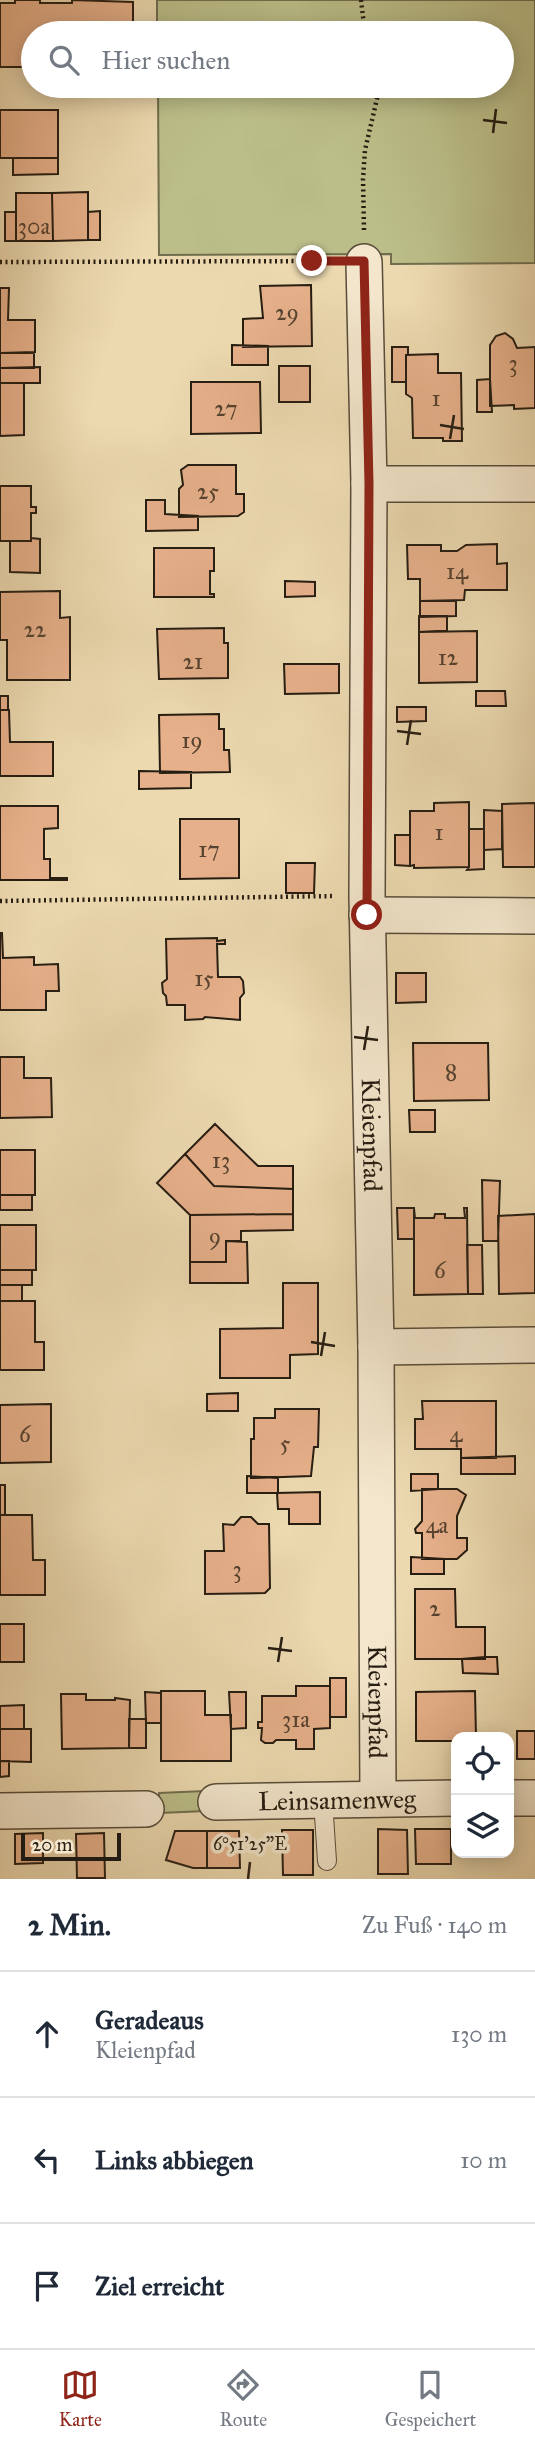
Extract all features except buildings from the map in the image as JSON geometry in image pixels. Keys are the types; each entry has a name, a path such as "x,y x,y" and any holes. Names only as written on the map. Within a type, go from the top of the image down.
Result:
{"street":[{"name":"Kleienpfad","path":"364,261 369,484 367,905 376,1347 378,1799"},
{"path":"369,484 535,484"},
{"path":"367,905 535,916"},
{"path":"376,1347 535,1345"},
{"name":"Leinsamenweg","path":"216,1802 451,1798"},
{"path":"514,1798 535,1798"},
{"path":"0,1811 146,1809"}],"lane":[{"path":"323,1800 327,1861"}],"path":[{"path":"361,0 364,21"},
{"path":"0,262 364,261 365,150 377,98"},
{"path":"0,901 367,905"}],"green space":[{"path":"157,0 535,0 535,263 391,264 391,254 159,255 158,98 514,98 514,21 157,21"},
{"path":"205,1791 206,1811 160,1813 159,1793"}],"route":[{"path":"312,261 364,261 369,484 367,915"}]}
